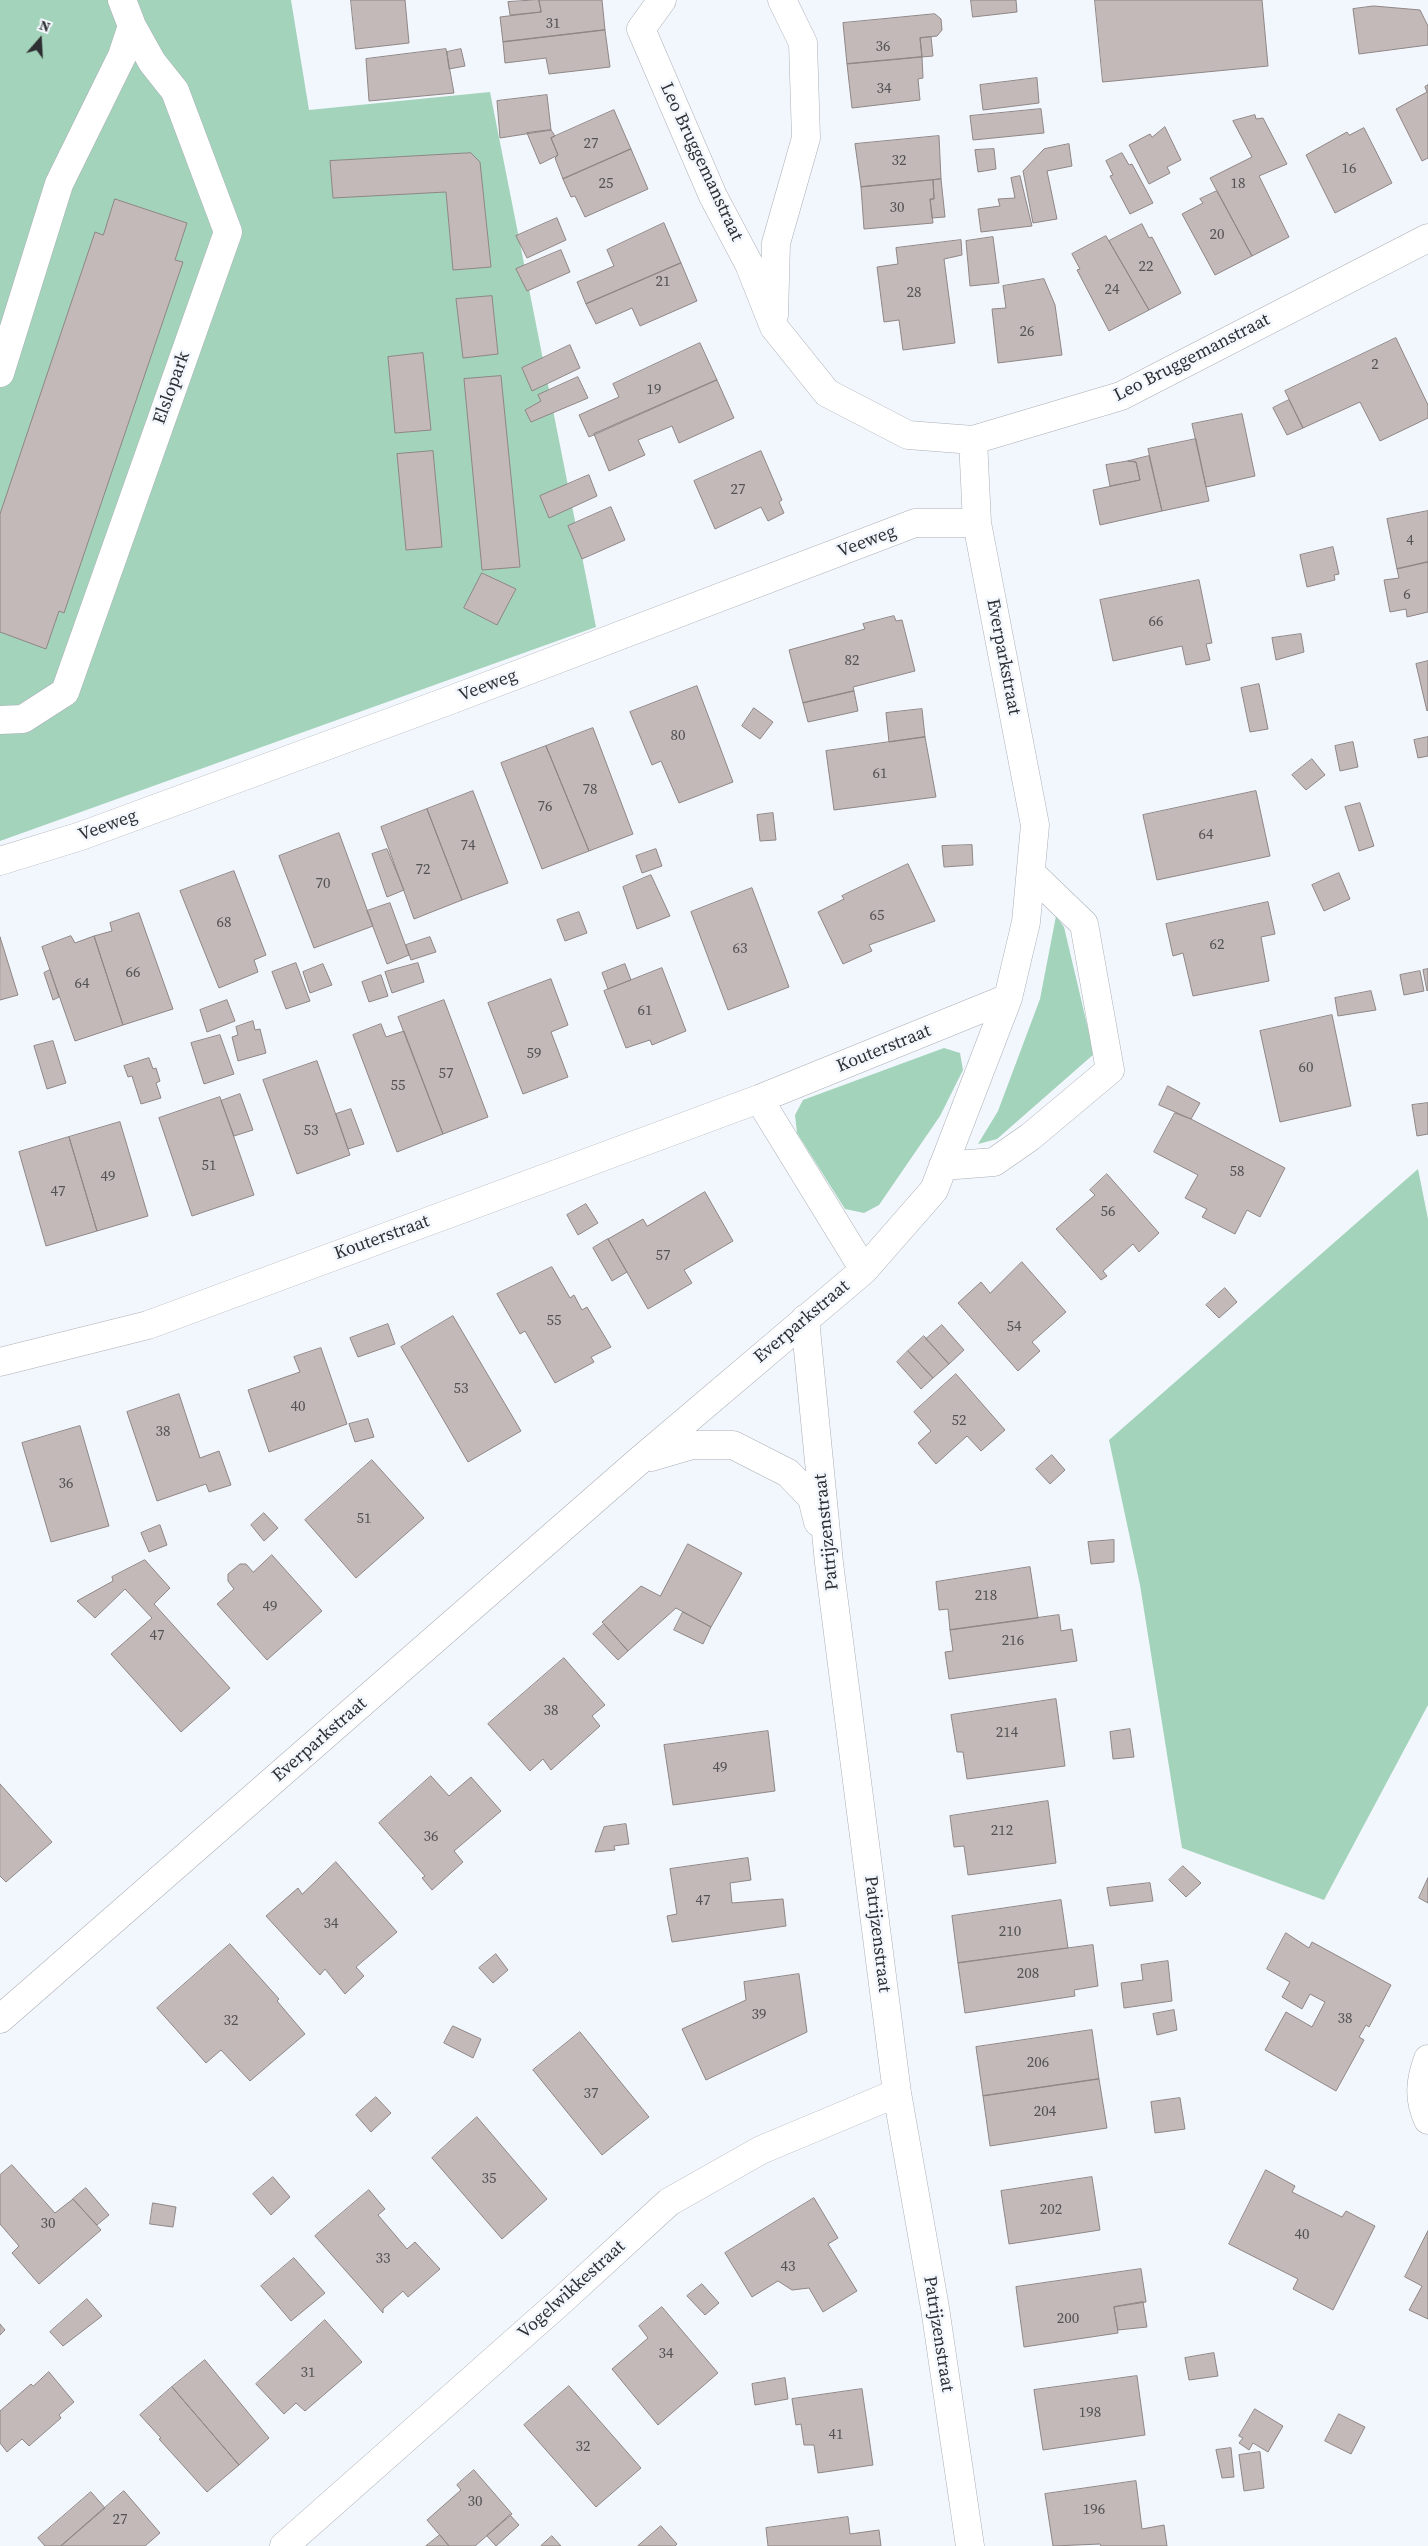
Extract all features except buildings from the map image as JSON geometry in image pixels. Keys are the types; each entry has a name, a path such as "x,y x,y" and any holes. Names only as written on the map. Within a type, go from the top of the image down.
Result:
{"street":[{"name":"Elslopark","path":"0,720 23,719 65,692 228,232 175,92 152,62 132,26 122,0"},
{"name":"Leo Bruggemanstraat","path":"662,0 641,30 713,196 749,264 774,327 828,393 908,435 973,440 1121,396 1428,238"},
{"path":"774,327 776,242 806,138 803,43 782,0"},
{"path":"0,372 60,184 122,56 132,26"},
{"name":"Everparkstraat","path":"0,2019 640,1460 805,1318 864,1270 934,1190 1008,998 1026,922 1035,825 977,524 973,440"},
{"name":"Veeweg","path":"0,862 81,836 439,704 915,523 977,524"},
{"path":"943,1166 994,1162 1030,1137 1110,1070 1084,924 1031,873"},
{"name":"Kouterstraat","path":"0,1362 148,1325 759,1099 1008,998"},
{"path":"759,1099 864,1270"},
{"name":"Patrijzenstraat","path":"805,1318 829,1563 897,2093 935,2308 970,2546"},
{"name":"Everparkstraat","path":"640,1460 692,1445 733,1445 788,1473 812,1498 829,1563"},
{"path":"1428,2059 1420,2080 1421,2105 1428,2120"},
{"name":"Vogelwikkestraat","path":"284,2546 561,2301 669,2202 761,2150 897,2093"}],"green space":[{"path":"0,0 291,0 309,110 490,92 596,627 0,841"},
{"path":"1056,916 1064,927 1094,1054 997,1139 978,1144 998,1111 1040,999"},
{"path":"944,1048 960,1053 963,1070 940,1116 879,1205 864,1213 845,1209 797,1133 795,1115 803,1100"},
{"path":"1418,1169 1428,1219 1428,1705 1324,1900 1182,1848 1140,1585 1109,1440"}]}
